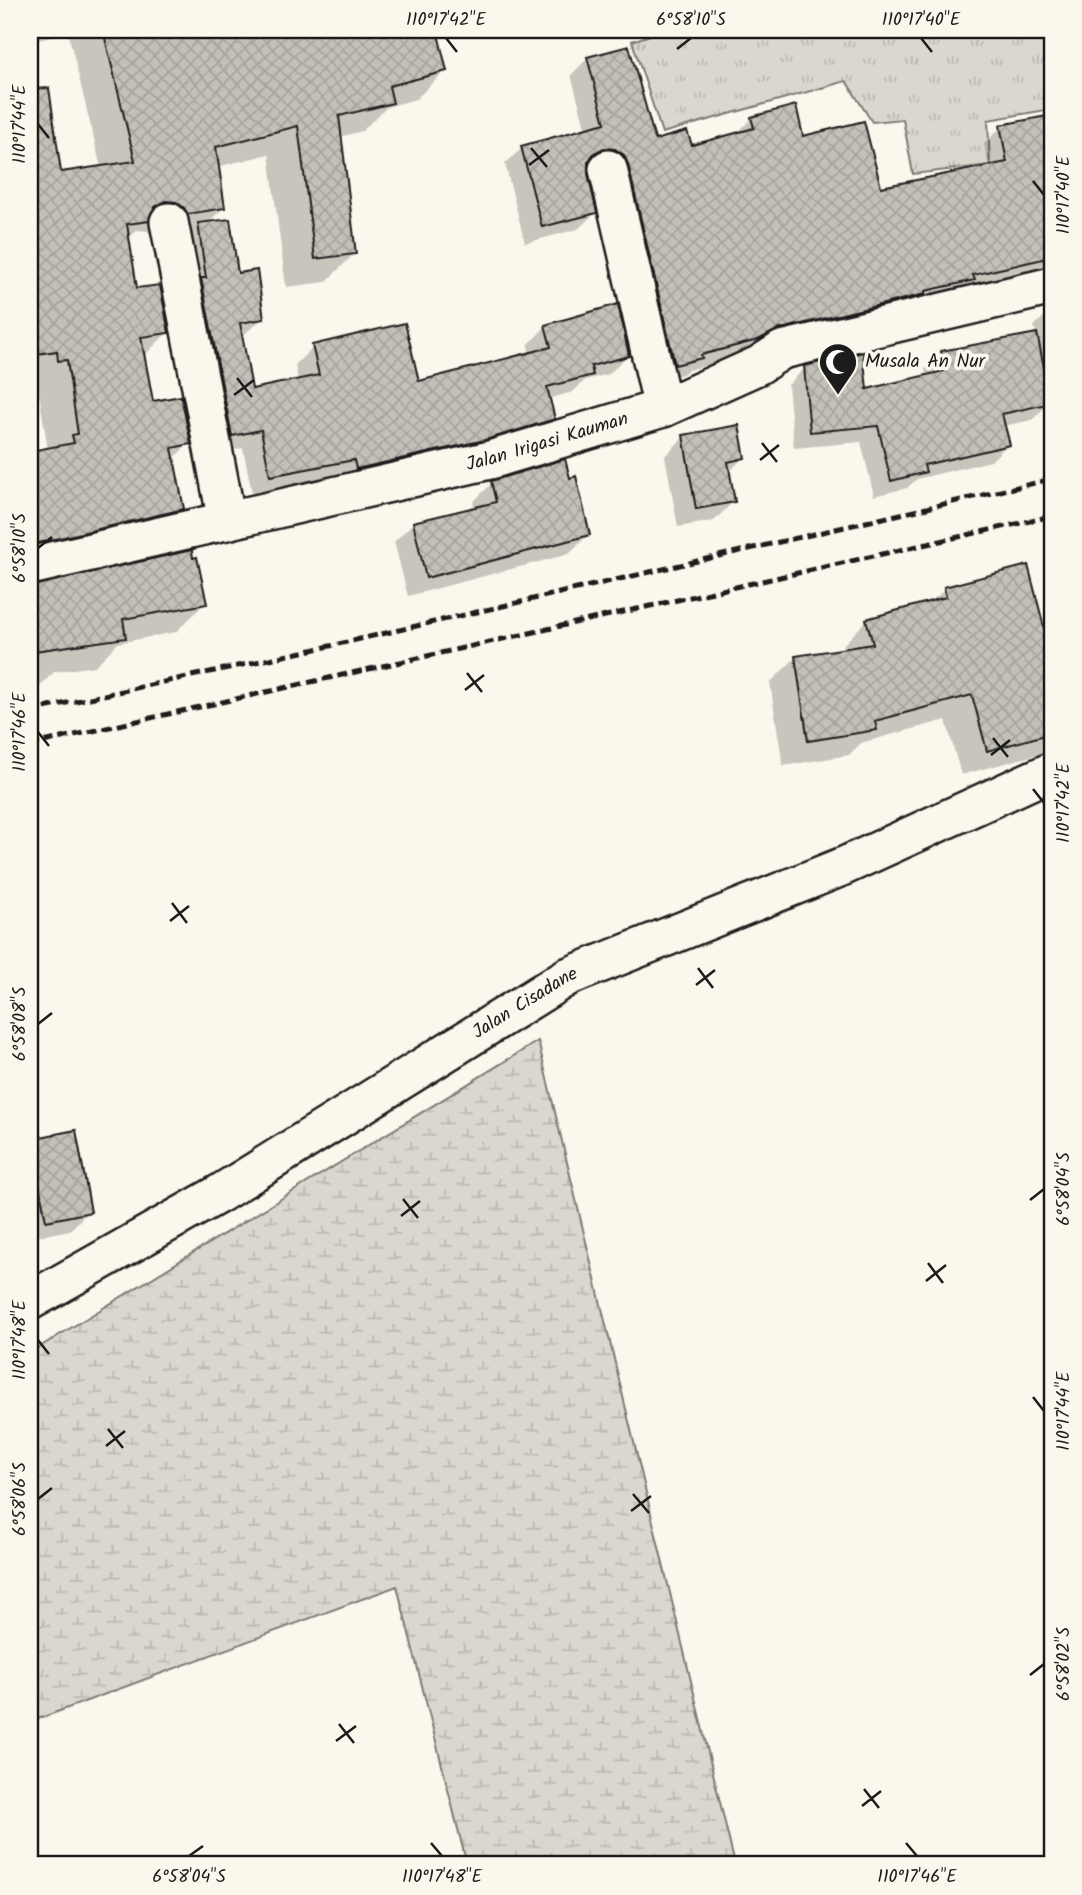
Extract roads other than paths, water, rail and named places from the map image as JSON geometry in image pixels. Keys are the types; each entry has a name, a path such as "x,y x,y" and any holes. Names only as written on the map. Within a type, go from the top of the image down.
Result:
{"street":[{"path":"608,169 663,408"},
{"path":"169,222 227,521"},
{"name":"Jalan Irigasi Kauman","path":"30,566 490,460 663,408 759,365 782,349 1052,286"},
{"name":"Jalan Cisadane","path":"30,1301 219,1194 567,976 844,866 1052,771"}],"railway":[{"path":"30,711 330,646 1052,479"},
{"path":"30,745 1052,516"}],"place":[{"name":"Musala An Nur","path":"838,396"}]}
